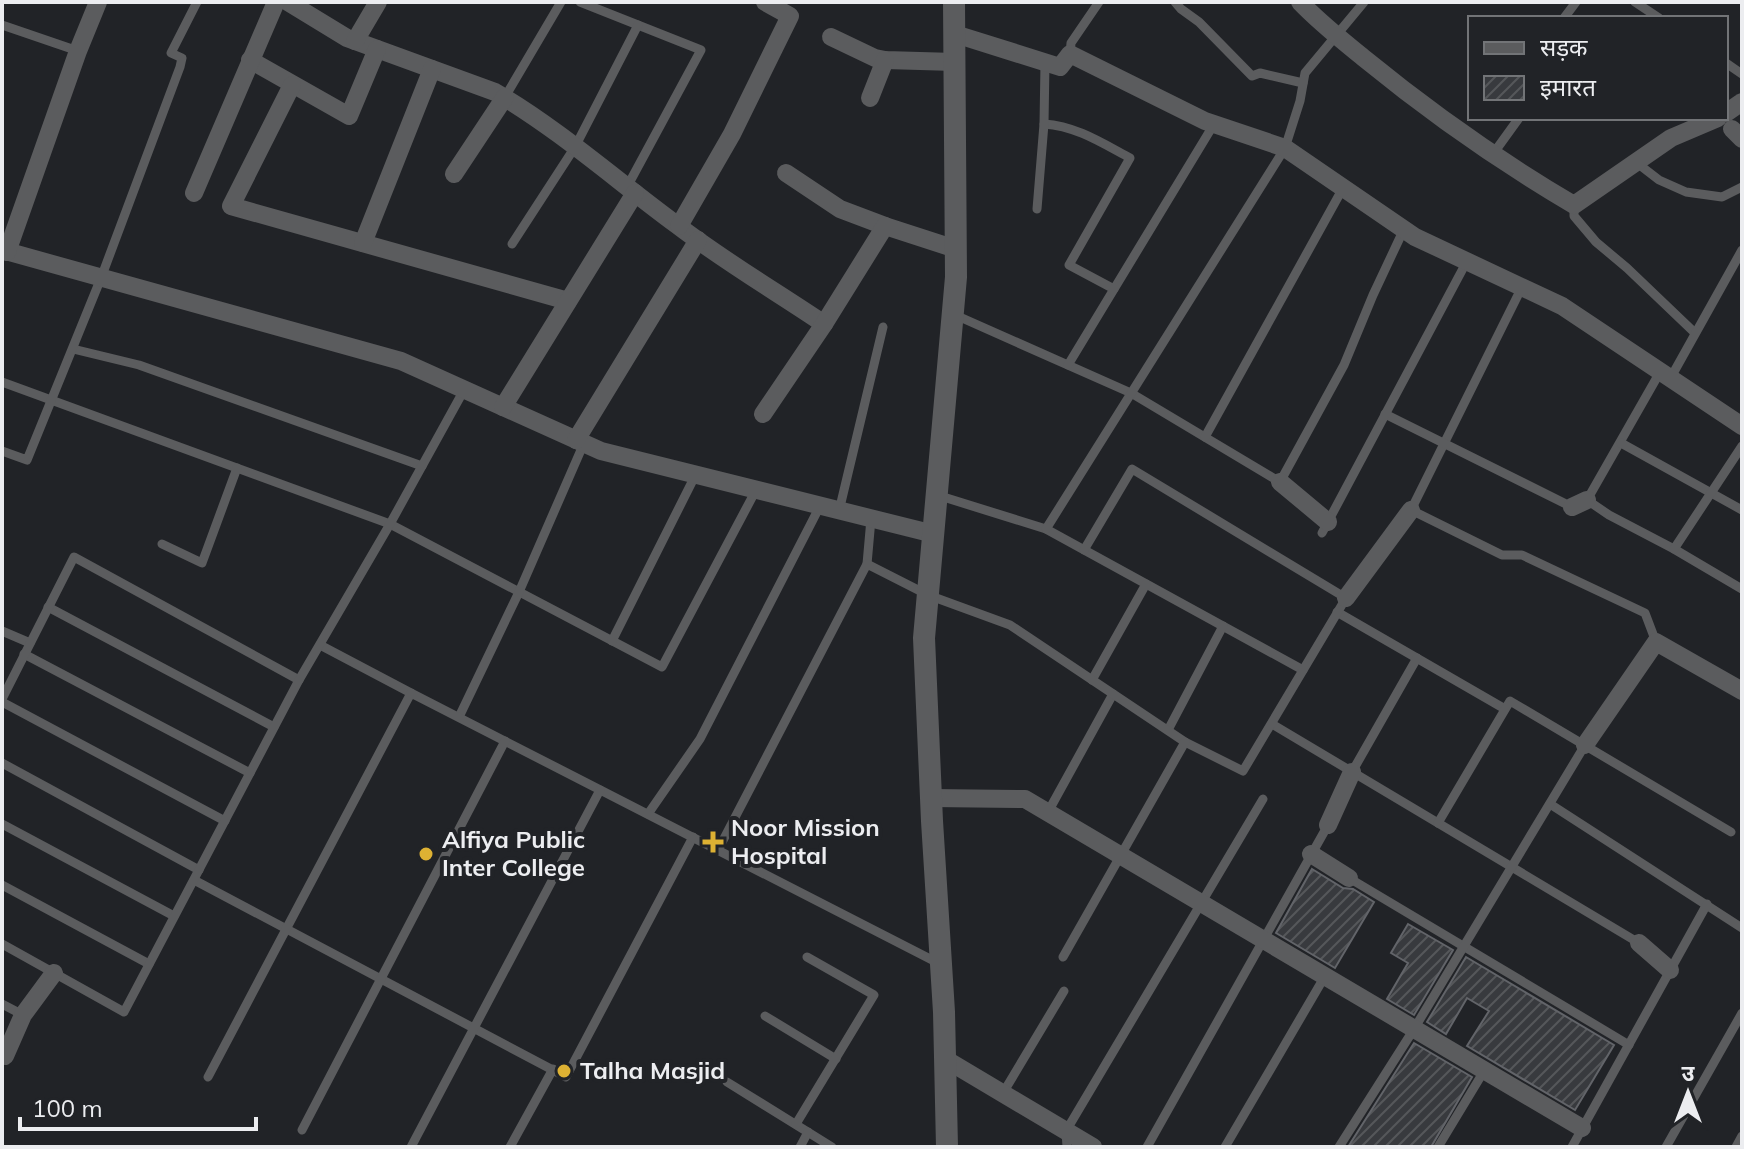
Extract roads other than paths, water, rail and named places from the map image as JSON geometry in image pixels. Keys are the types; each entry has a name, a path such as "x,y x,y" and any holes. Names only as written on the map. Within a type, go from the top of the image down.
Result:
{"street":[{"path":"98,2 4,251 401,361 601,451 934,534"},
{"path":"194,193 276,2"},
{"path":"288,2 347,38 505,97 698,240 824,324"},
{"path":"355,41 378,2"},
{"path":"679,226 732,134 790,16 765,2"},
{"path":"947,1147 924,638 953,314 956,249 954,2"},
{"path":"1300,2 1406,92 1493,154 1574,205 1671,138 1730,125 1742,102"},
{"path":"955,34 1060,67 1070,54 1214,124 1285,148 1415,237 1562,306 1665,376 1738,420"},
{"path":"831,37 875,58 955,62"},
{"path":"250,60 349,116 377,49"},
{"path":"870,98 885,60"},
{"path":"363,243 432,69"},
{"path":"292,85 231,206 568,301"},
{"path":"454,174 505,97"},
{"path":"786,173 840,209 956,249"},
{"path":"503,407 631,190"},
{"path":"763,414 885,226"},
{"path":"580,442 698,240"},
{"path":"1280,482 1325,528"},
{"path":"1341,605 1411,510"},
{"path":"1585,745 1656,642 1742,691"},
{"path":"1328,825 1352,772"},
{"path":"931,798 1025,799 1582,1128"},
{"path":"1311,854 1349,878"},
{"path":"1639,943 1670,970"},
{"path":"5,1056 23,1015 54,973"},
{"path":"945,1059 1003,1093 1066,1139 1093,1147"}],"lane":[{"path":"2,451 27,460 101,278 182,58 171,53 197,2"},
{"path":"505,97 561,2"},
{"path":"580,2 701,50 631,190"},
{"path":"1070,54 1071,43 1099,2"},
{"path":"1175,2 1252,76 1260,73 1303,83"},
{"path":"1046,529 1285,148 1305,73 1364,2"},
{"path":"1635,2 1656,16"},
{"path":"2,25 78,51"},
{"path":"512,244 575,147 638,25"},
{"path":"1037,209 1045,63"},
{"path":"1493,154 1518,120"},
{"path":"1044,124 1083,133 1130,158 1069,265 1114,289"},
{"path":"1068,365 1214,124"},
{"path":"1636,162 1659,180 1686,192 1722,197 1742,187"},
{"path":"1205,437 1343,188"},
{"path":"1574,205 1574,216 1596,242 1695,333"},
{"path":"953,314 1131,393 1280,482 1344,365 1404,229"},
{"path":"1579,503 1695,333 1742,250"},
{"path":"1325,528 1467,261"},
{"path":"1522,287 1411,510 1502,555 1522,555 1645,613 1656,642"},
{"path":"839,511 883,327"},
{"path":"73,349 139,365 422,466"},
{"path":"2,382 390,524 662,667 756,490"},
{"path":"2,944 124,1012 299,680 464,390"},
{"path":"1385,414 1609,515 1742,589"},
{"path":"459,717 519,592 580,442"},
{"path":"1621,443 1742,510"},
{"path":"1674,549 1742,446"},
{"path":"162,544 202,563 237,468"},
{"path":"1084,550 1132,469 1417,658 1505,709"},
{"path":"612,641 696,474"},
{"path":"937,495 1046,529 1303,670"},
{"path":"648,814 700,739 820,506"},
{"path":"718,850 867,564 871,519"},
{"path":"225,821 2,701 74,557 299,680"},
{"path":"867,564 928,595 1010,625 1185,742 1243,771 1341,605"},
{"path":"1092,680 1146,584"},
{"path":"48,607 274,727"},
{"path":"1168,730 1223,626"},
{"path":"2,631 30,643"},
{"path":"320,645 941,964"},
{"path":"24,654 250,773"},
{"path":"1352,772 1417,658"},
{"path":"208,1077 411,693"},
{"path":"1048,812 1113,694"},
{"path":"1438,823 1510,701 1731,832"},
{"path":"1272,724 1639,943"},
{"path":"302,1130 505,741"},
{"path":"1063,957 1185,742"},
{"path":"1339,1147 1585,745"},
{"path":"2,763 199,870"},
{"path":"411,1147 600,790"},
{"path":"1066,1139 1263,799"},
{"path":"1550,804 1742,928"},
{"path":"2,824 174,916"},
{"path":"1147,1147 1328,825"},
{"path":"194,880 566,1077 693,837"},
{"path":"1349,878 1629,1045"},
{"path":"2,885 149,964"},
{"path":"1572,1147 1707,904"},
{"path":"796,1124 874,995 807,957"},
{"path":"1225,1147 1325,976"},
{"path":"1003,1093 1064,991"},
{"path":"2,1004 23,1015"},
{"path":"1666,1147 1742,1013"},
{"path":"765,1016 836,1059"},
{"path":"510,1147 553,1069"},
{"path":"1438,1147 1484,1071"},
{"path":"727,1082 832,1147"},
{"path":"800,1147 808,1132"},
{"path":"1736,1147 1742,1136"}],"place":[{"name":"Noor Mission Hospital","path":"713,842"},
{"name":"Alfiya Public Inter College","path":"426,854"},
{"name":"Talha Masjid","path":"564,1071"}]}
